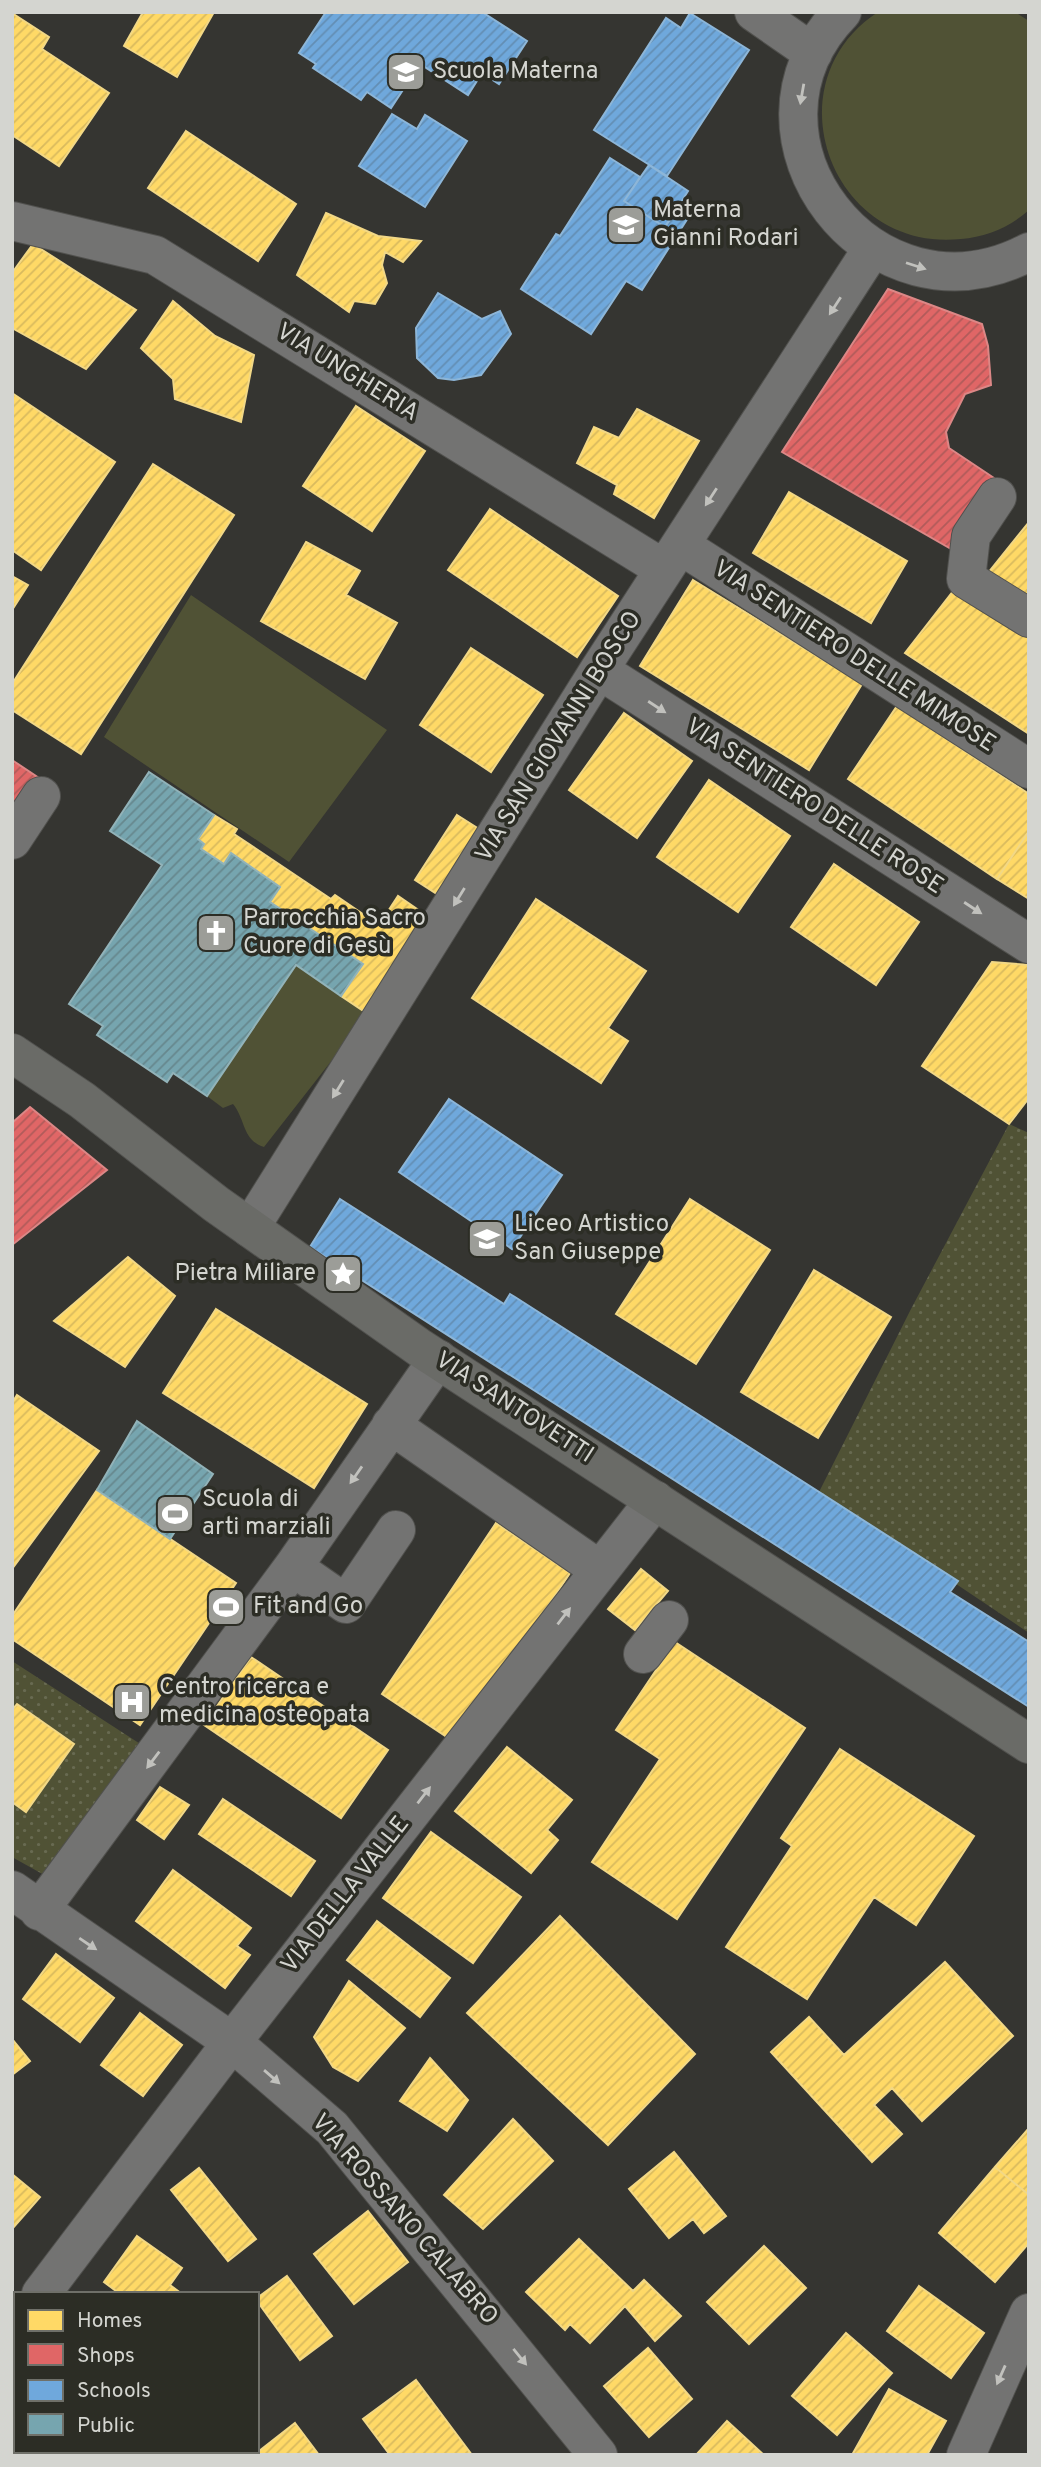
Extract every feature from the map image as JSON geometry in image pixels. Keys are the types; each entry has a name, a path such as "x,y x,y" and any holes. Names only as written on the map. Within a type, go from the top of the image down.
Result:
{"main road":[{"name":"VIA SANTOVETTI","path":"12,1053 82,1100 250,1228 438,1359 1029,1744"}],"street":[{"path":"754,12 813,53"},
{"path":"842,12 813,53 800,96 800,141 813,184 838,221 872,249 922,269 976,270 1029,252"},
{"name":"VIA UNGHERIA","path":"12,221 155,255 672,557"},
{"name":"VIA SAN GIOVANNI BOSCO","path":"250,1228 600,670 872,249"},
{"path":"997,497 971,536 966,579 1029,618"},
{"name":"VIA SENTIERO DELLE MIMOSE","path":"672,557 1029,769"},
{"name":"VIA SENTIERO DELLE ROSE","path":"600,670 1029,944"},
{"path":"12,840 41,796"},
{"path":"26,1900 293,1567 438,1359"},
{"path":"391,1425 444,1479 600,1570"},
{"name":"VIA DELLA VALLE","path":"43,2292 232,2042 655,1500"},
{"path":"293,1567 346,1604 396,1530"},
{"path":"643,1654 669,1620"},
{"name":"VIA ROSSANO CALABRO","path":"26,1900 232,2042 332,2129 598,2455"},
{"path":"966,2455 1029,2313"}],"green space":[{"path":"878,12 1015,12 1029,21 1029,210 1014,221 997,230 970,238 916,236 878,219 849,192 830,157 822,119 827,79 845,43"},
{"path":"191,595 387,730 289,862 104,737"},
{"path":"296,965 368,1014 264,1147 248,1135 233,1104 223,1108 207,1096"},
{"path":"1009,1124 1029,1133 1029,1633 819,1492 911,1309"},
{"path":"12,1661 145,1747 46,1876 12,1857 12,1802 26,1812 73,1744 17,1704 12,1710"}],"building: Homes":[{"path":"143,12 214,12 177,77 124,46"},
{"path":"12,13 49,37 42,49 109,93 59,166 12,135"},
{"path":"186,131 296,204 258,261 148,188"},
{"path":"326,213 378,236 421,241 403,262 385,252 382,265 387,283 375,304 354,301 349,312 297,275"},
{"path":"33,244 136,310 86,369 12,328 12,273"},
{"path":"173,301 215,336 254,355 241,422 175,399 173,379 141,348"},
{"path":"12,393 115,462 41,570 12,550"},
{"path":"356,406 425,451 372,531 303,486"},
{"path":"637,409 699,441 654,518 614,494 617,485 577,463 594,427 619,438"},
{"path":"153,464 234,515 81,754 12,710 12,684"},
{"path":"789,492 907,561 871,623 753,553"},
{"path":"490,509 618,596 577,657 448,570"},
{"path":"1029,522 1029,599 988,573"},
{"path":"306,542 360,571 346,595 397,623 365,679 261,621"},
{"path":"12,576 28,585 12,610"},
{"path":"693,580 862,684 809,770 640,666"},
{"path":"957,586 1029,634 1029,734 905,653"},
{"path":"471,648 543,695 491,772 420,725"},
{"path":"897,706 1029,794 1029,831 997,879 848,779"},
{"path":"624,713 692,761 637,838 569,790"},
{"path":"709,780 790,836 738,912 657,857"},
{"path":"214,815 237,829 234,834 331,899 335,895 379,925 398,896 433,920 368,1014 341,996 363,964 270,902 280,887 231,853 224,864 201,849 204,844 198,839"},
{"path":"457,815 479,829 437,894 415,880"},
{"path":"1029,831 1029,899 997,879"},
{"path":"834,864 919,922 876,985 791,927"},
{"path":"536,899 646,971 608,1028 628,1041 601,1083 472,998"},
{"path":"992,962 1029,965 1029,1098 1009,1124 922,1066"},
{"path":"690,1199 770,1250 696,1364 616,1314"},
{"path":"128,1257 175,1296 125,1367 54,1321"},
{"path":"814,1270 891,1317 818,1438 741,1392"},
{"path":"216,1309 367,1404 314,1488 163,1393"},
{"path":"17,1395 99,1451 12,1569 12,1403"},
{"path":"97,1490 236,1583 140,1725 12,1639 12,1616"},
{"path":"496,1523 570,1573 456,1743 382,1694"},
{"path":"641,1569 668,1591 635,1630 608,1609"},
{"path":"675,1642 805,1728 677,1919 592,1862 660,1759 616,1730"},
{"path":"251,1657 388,1750 341,1818 204,1725"},
{"path":"17,1704 74,1744 26,1812 12,1802 12,1710"},
{"path":"507,1747 572,1800 547,1830 558,1840 531,1873 455,1811"},
{"path":"840,1749 974,1836 916,1925 874,1897 807,1999 726,1947 792,1846 781,1838"},
{"path":"160,1787 189,1805 164,1839 137,1820"},
{"path":"223,1799 315,1861 291,1896 199,1834"},
{"path":"431,1832 521,1897 473,1963 383,1898"},
{"path":"173,1870 251,1928 237,1946 250,1955 225,1988 136,1921"},
{"path":"560,1916 695,2054 608,2145 467,2013"},
{"path":"377,1921 450,1978 420,2017 347,1960"},
{"path":"56,1954 114,1998 80,2042 23,1999"},
{"path":"945,1962 1013,2036 922,2121 892,2088 874,2105 902,2134 872,2162 771,2052 809,2017 844,2055"},
{"path":"349,1981 405,2028 358,2081 333,2067 314,2037"},
{"path":"140,2013 182,2045 143,2096 101,2065"},
{"path":"12,2039 30,2061 12,2075"},
{"path":"430,2058 468,2100 447,2131 400,2101"},
{"path":"513,2119 553,2161 483,2229 444,2195"},
{"path":"1029,2128 1029,2195 995,2167"},
{"path":"674,2152 726,2216 704,2233 693,2219 669,2238 629,2189"},
{"path":"995,2167 1029,2195 1029,2243 995,2282 939,2233"},
{"path":"199,2168 256,2239 228,2261 171,2190"},
{"path":"12,2174 40,2197 12,2229"},
{"path":"368,2211 408,2262 354,2304 314,2254"},
{"path":"137,2236 182,2268 170,2285 179,2292 117,2292 104,2282"},
{"path":"579,2239 633,2291 644,2280 681,2316 655,2341 625,2306 590,2343 570,2324 565,2330 526,2292"},
{"path":"764,2246 806,2288 749,2344 707,2302"},
{"path":"287,2276 332,2336 300,2360 259,2304 259,2297"},
{"path":"919,2286 984,2333 951,2378 887,2331"},
{"path":"846,2333 892,2373 837,2435 792,2396"},
{"path":"648,2348 692,2399 649,2437 604,2386"},
{"path":"416,2380 472,2455 390,2455 363,2419"},
{"path":"889,2389 946,2421 927,2455 852,2455"},
{"path":"727,2421 764,2455 696,2455"},
{"path":"295,2423 319,2455 254,2455"},
{"path":"110,2453 144,2453 143,2455"}],"building: Shops":[{"path":"888,289 982,324 988,346 991,385 965,394 946,432 949,448 1000,482 958,553 782,452"},
{"path":"12,760 42,780 12,823"},
{"path":"30,1107 107,1170 12,1245 12,1123"}],"building: Schools":[{"path":"326,12 482,12 527,41 499,84 482,73 468,95 420,64 391,108 367,92 361,100 313,68 316,64 299,53"},
{"path":"690,13 749,50 667,176 594,130 666,18 681,28"},
{"path":"392,114 417,129 425,115 467,141 425,207 359,166"},
{"path":"610,158 640,177 624,201 665,227 680,202 693,210 642,290 626,281 591,334 521,289 556,234 560,236"},
{"path":"649,165 688,191 665,227 624,201"},
{"path":"438,293 482,319 500,311 511,334 481,375 454,380 438,378 417,358 416,328"},
{"name":"Liceo Artistico San Giuseppe","path":"449,1099 562,1175 512,1249 399,1172"},
{"path":"340,1199 504,1304 510,1294 515,1297 958,1581 950,1592 1029,1642 1029,1707 310,1247"}],"building: Public":[{"name":"Parrocchia Sacro Cuore di Gesù","path":"149,772 214,815 198,839 204,844 201,849 224,864 231,853 280,887 270,902 363,964 341,996 296,965 207,1096 173,1073 167,1082 97,1035 103,1026 69,1004 162,865 110,831"},
{"path":"137,1421 213,1474 170,1539 97,1490"}],"place":[{"name":"Scuola Materna","path":"406,72"},
{"name":"Materna Gianni Rodari","path":"626,225"},
{"name":"Parrocchia Sacro Cuore di Gesù","path":"216,933"},
{"name":"Liceo Artistico San Giuseppe","path":"487,1239"},
{"name":"Pietra Miliare","path":"343,1274"},
{"name":"Scuola di arti marziali","path":"175,1514"},
{"name":"Fit and Go","path":"226,1607"},
{"name":"Centro ricerca e medicina osteopata","path":"132,1702"}]}
